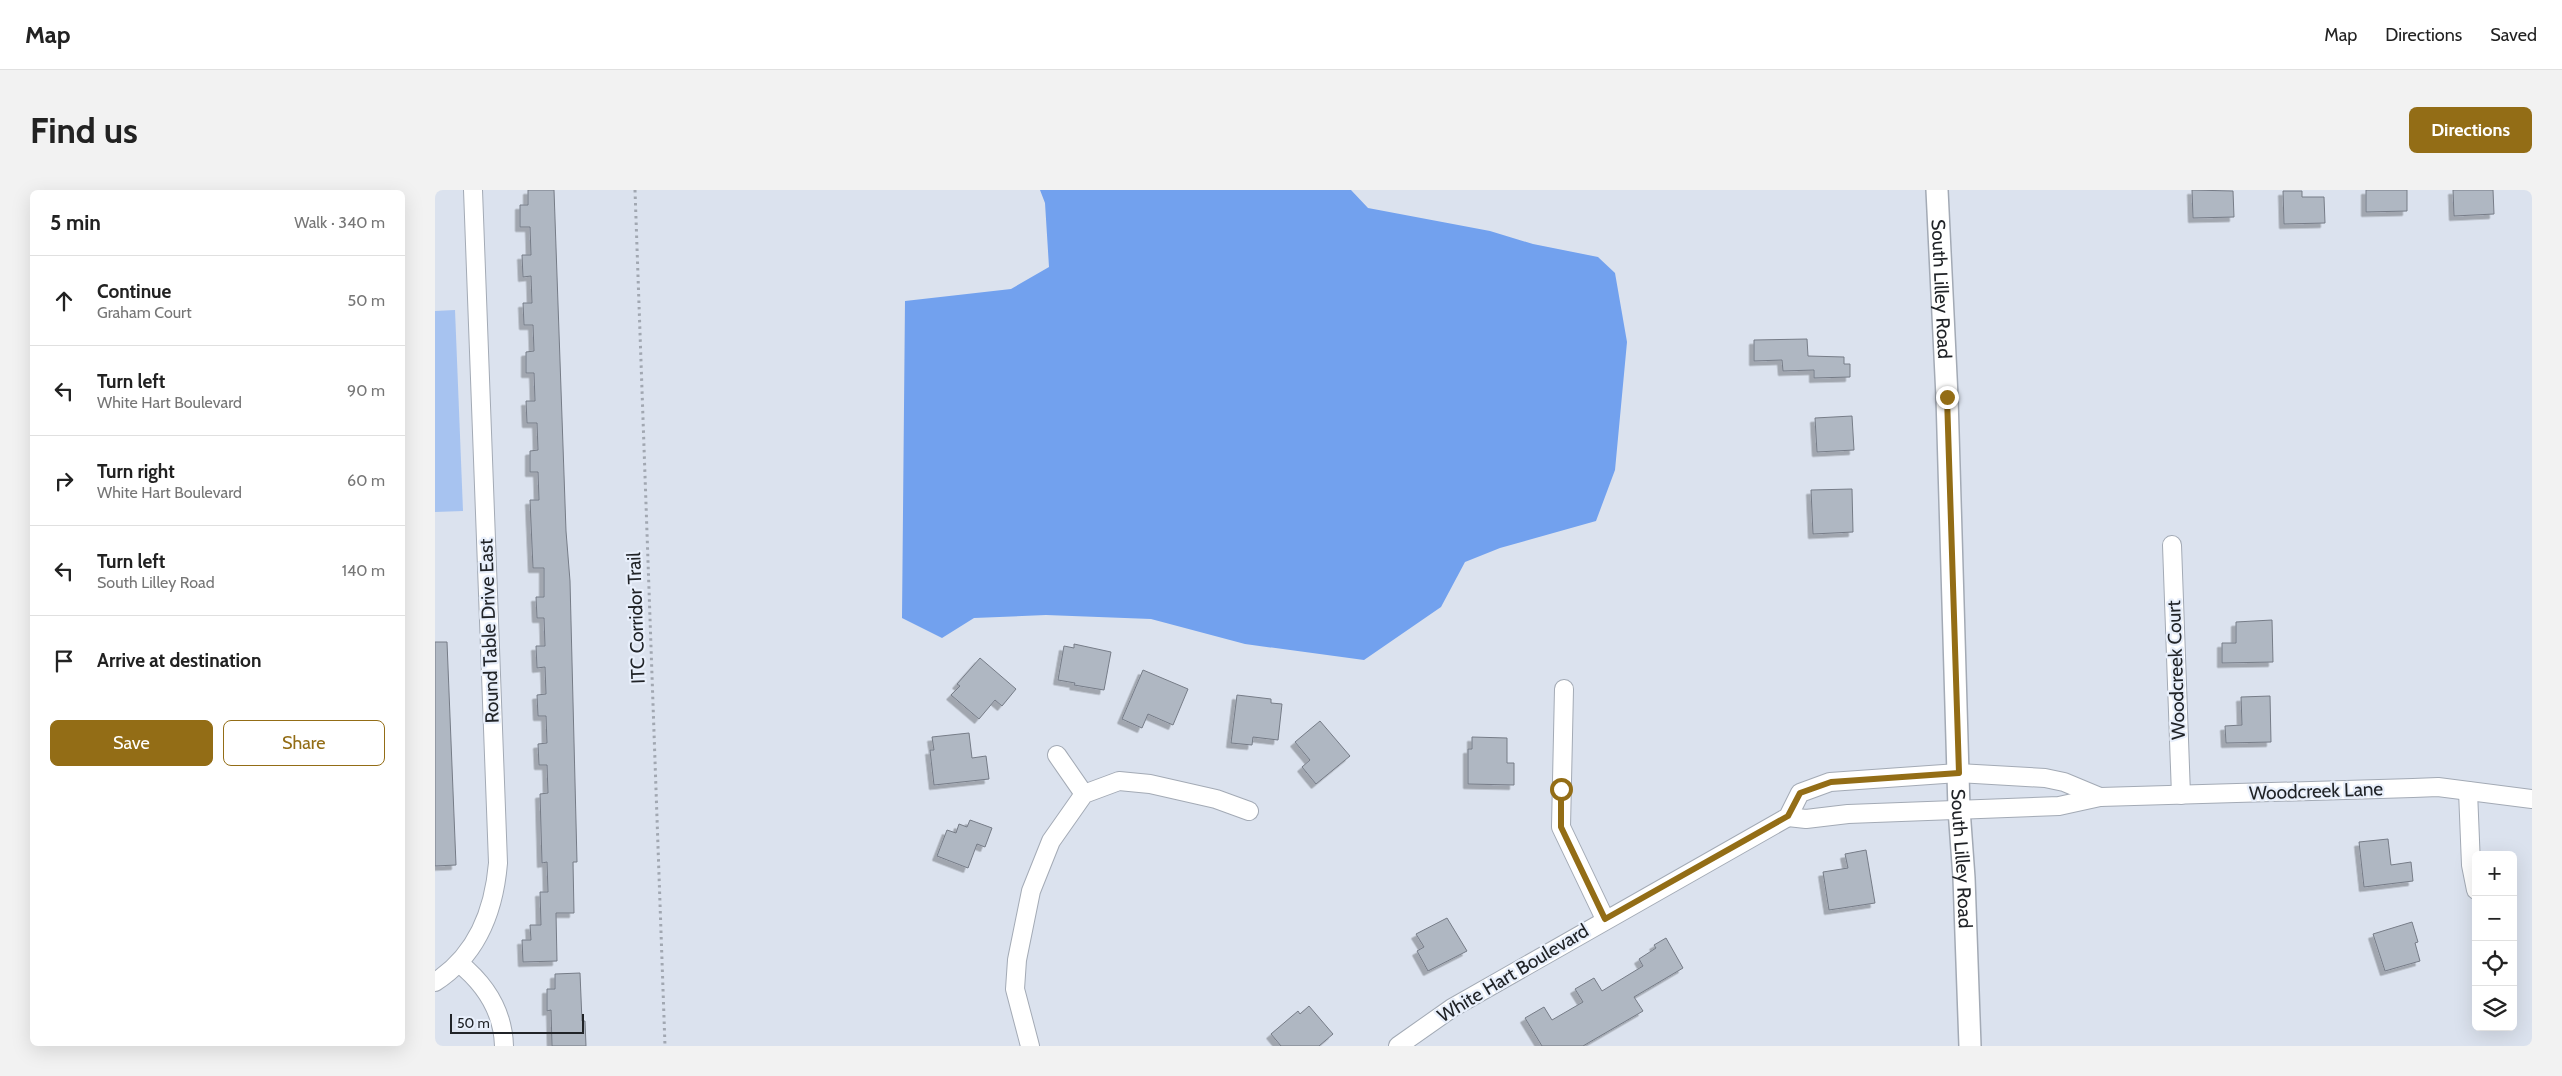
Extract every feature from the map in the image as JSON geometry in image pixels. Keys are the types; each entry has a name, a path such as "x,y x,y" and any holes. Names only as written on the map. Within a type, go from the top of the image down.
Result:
{"street":[{"name":"Round Table Drive East","path":"435,982 459,963 476,941 488,916 496,890 498,863 473,190"},
{"name":"South Lilley Road","path":"1937,190 1947,397 1959,809 1964,878 1970,1046"},
{"name":"Woodcreek Court","path":"2172,546 2181,795"},
{"path":"1564,689 1561,827 1605,919"},
{"path":"1057,755 1083,794"},
{"path":"1959,773 1831,782 1800,793 1788,816 1805,819 1959,809"},
{"name":"Woodcreek Lane","path":"1959,773 2045,778 2063,782 2100,797"},
{"path":"1030,1046 1015,989 1017,960 1031,891 1051,841 1083,794 1119,782 1149,784 1216,799 1249,811"},
{"name":"Woodcreek Lane","path":"1959,809 2059,806 2100,797 2429,787 2532,798"},
{"path":"2468,791 2472,870"},
{"name":"White Hart Boulevard","path":"1398,1046 1452,1008 1788,816"},
{"path":"459,963 473,975 493,1001 500,1019 504,1046"}],"path":[{"name":"ITC Corridor Trail","path":"635,190 665,1046"}],"shaded area":[{"path":"1040,190 1351,190 1368,208 1490,231 1533,244 1598,257 1615,273 1627,342 1615,470 1596,521 1500,548 1465,562 1441,607 1364,660 1245,644 1151,619 1046,615 974,618 942,638 902,618 905,301 1011,289 1049,267 1045,203"},
{"path":"455,310 463,511 435,512 435,311"}],"building":[{"path":"528,190 554,190 566,531 570,581 577,862 573,862 574,913 556,913 557,961 523,962 522,940 531,940 530,925 541,925 540,892 548,892 547,862 542,863 540,794 548,793 547,765 539,765 538,744 547,743 546,716 538,716 537,695 546,694 545,667 537,668 536,646 545,646 544,618 537,618 536,597 544,597 544,568 533,568 530,500 539,500 538,472 530,472 530,451 538,450 537,423 527,423 526,401 535,401 534,373 526,373 526,352 534,351 533,325 524,325 523,303 532,303 531,276 523,277 522,255 531,255 530,227 520,227 520,205 528,205"},
{"path":"2192,190 2233,191 2234,217 2193,218"},
{"path":"2366,190 2407,190 2407,211 2366,212"},
{"path":"2453,190 2493,190 2494,214 2454,216"},
{"path":"2283,191 2302,191 2302,197 2324,197 2325,223 2284,224"},
{"path":"1807,339 1808,356 1844,357 1844,364 1850,364 1850,377 1814,378 1814,370 1783,371 1782,360 1754,361 1754,340"},
{"path":"1852,416 1854,450 1817,452 1815,418"},
{"path":"1852,489 1853,532 1813,534 1811,490"},
{"path":"2272,620 2273,662 2222,663 2222,643 2236,643 2236,622"},
{"path":"435,642 447,642 456,865 435,866"},
{"path":"1074,644 1111,652 1104,690 1058,680 1064,646 1074,648"},
{"path":"980,658 1016,689 1002,706 995,700 979,719 951,695 960,686 957,684"},
{"path":"1143,670 1188,689 1173,725 1148,714 1142,728 1122,719"},
{"path":"1237,695 1271,699 1271,703 1282,704 1278,740 1253,737 1252,745 1231,743"},
{"path":"2270,696 2271,742 2226,743 2225,726 2242,725 2241,697"},
{"path":"1320,721 1350,756 1316,784 1302,767 1310,760 1295,742"},
{"path":"969,733 972,758 986,756 989,779 934,785 930,750 934,750 932,737"},
{"path":"1472,737 1507,738 1507,763 1514,763 1514,785 1468,784 1468,749 1472,749"},
{"path":"970,820 992,828 985,847 977,844 968,868 937,856 947,830 956,833 959,824 967,827"},
{"path":"2388,839 2391,865 2411,862 2413,881 2364,887 2359,842"},
{"path":"1866,850 1875,903 1829,910 1823,872 1848,868 1845,854"},
{"path":"1447,918 1467,951 1428,971 1417,951 1424,947 1416,934"},
{"path":"2412,922 2418,942 2415,943 2420,961 2385,971 2373,934"},
{"path":"1666,938 1683,968 1634,997 1643,1011 1583,1046 1542,1046 1525,1018 1544,1007 1552,1020 1583,1002 1575,989 1594,978 1602,991 1643,966 1639,959 1656,948 1654,945"},
{"path":"580,973 582,1021 585,1021 586,1046 552,1046 551,1010 547,1011 547,989 555,989 555,974"},
{"path":"1309,1006 1333,1034 1319,1046 1281,1046 1271,1034 1298,1011 1300,1014"}],"route":[{"path":"1561,789 1561,827 1605,919 1788,816 1800,793 1831,782 1959,773 1947,397"}]}
